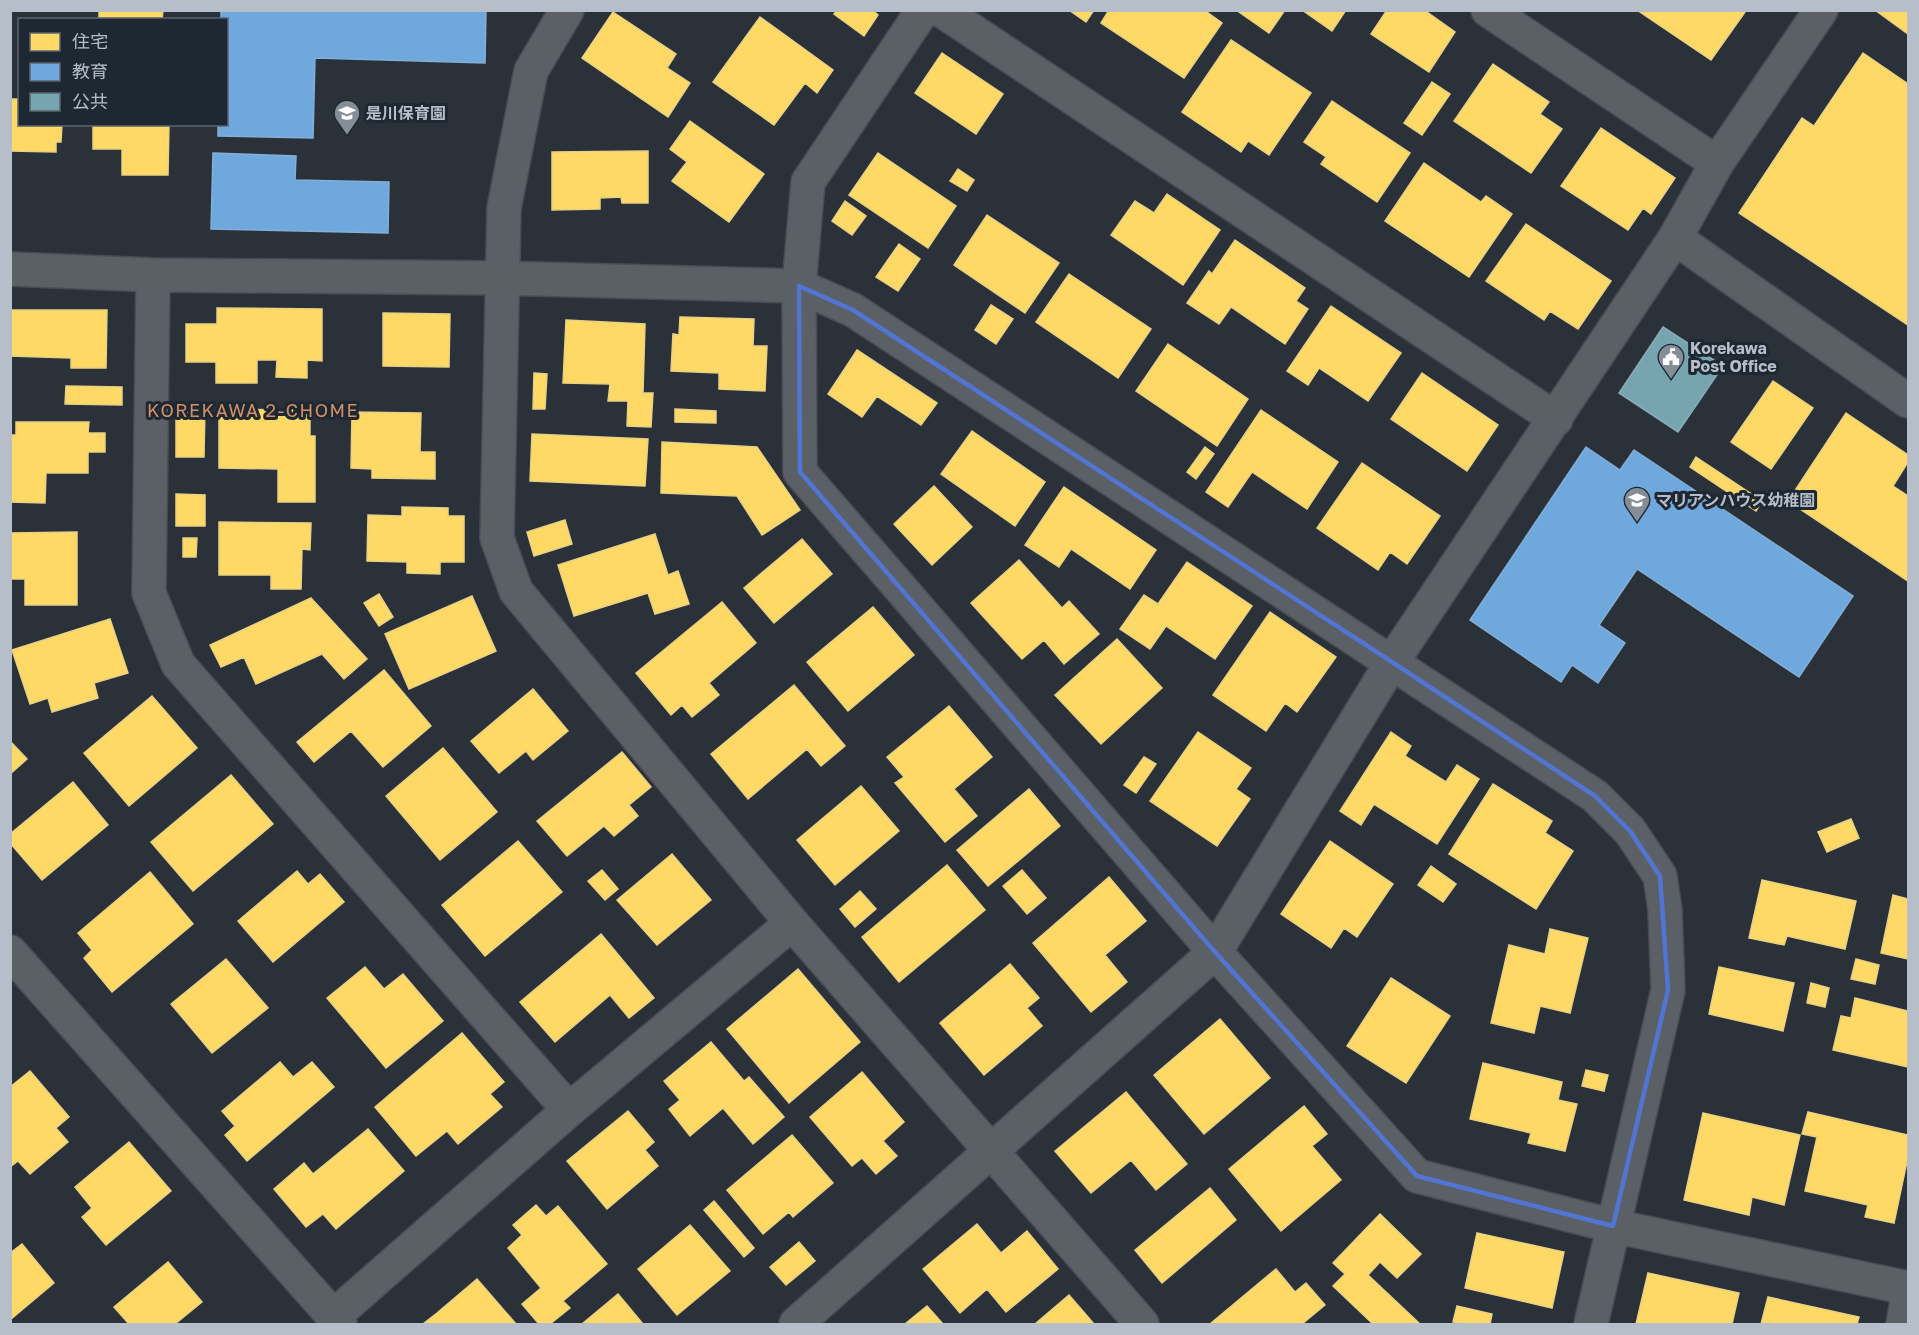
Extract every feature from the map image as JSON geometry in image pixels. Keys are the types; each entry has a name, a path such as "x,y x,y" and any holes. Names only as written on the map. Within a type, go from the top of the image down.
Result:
{"street":[{"path":"567,10 531,71 504,208 497,538 516,591 792,923 1142,1324"},
{"path":"923,10 808,182 799,286 800,472 1215,952 1417,1176 1613,1226 1908,1288"},
{"path":"941,10 1556,419"},
{"path":"1488,10 1717,163"},
{"path":"796,1324 1215,952 1392,662 1556,419 1675,238 1717,163 1821,10"},
{"path":"1675,238 1908,401"},
{"path":"10,269 153,274 502,278 799,286 853,310 1595,796 1630,831 1660,876 1665,909 1668,990 1591,1324"},
{"path":"153,274 149,593 178,663 569,1110"},
{"path":"10,952 337,1320 569,1110 792,923"},
{"path":"1903,1324 1908,1295"}],"highlighted area":[{"path":"799,286 853,310 1392,662 1595,796 1630,831 1660,876 1668,990 1613,1226 1417,1176 1215,952 800,472"}],"building: 住宅":[{"path":"99,10 163,10 162,18 99,18"},
{"path":"837,10 872,10 878,15 864,36 834,14"},
{"path":"1069,10 1094,10 1086,22"},
{"path":"1109,10 1204,10 1222,23 1184,78 1101,23"},
{"path":"1240,10 1285,10 1269,33 1239,12"},
{"path":"1302,10 1346,10 1332,31"},
{"path":"1387,10 1424,10 1455,32 1429,72 1371,34"},
{"path":"1637,10 1743,10 1745,12 1711,60"},
{"path":"1875,10 1908,10 1908,34"},
{"path":"613,12 676,54 667,68 690,83 668,117 582,58"},
{"path":"760,17 833,70 817,93 805,83 774,125 713,82"},
{"path":"1231,40 1311,93 1269,155 1248,141 1241,152 1182,112"},
{"path":"942,53 1003,94 976,134 915,93"},
{"path":"1863,53 1908,84 1908,325 1739,213 1802,118 1814,126"},
{"path":"1493,64 1549,102 1540,114 1562,129 1531,173 1454,121"},
{"path":"1432,82 1450,94 1422,135 1404,123"},
{"path":"10,99 18,99 18,126 62,126 61,142 56,142 56,152 10,151"},
{"path":"1332,101 1410,153 1377,202 1321,164 1326,157 1304,142"},
{"path":"690,121 764,174 729,222 672,181 687,162 670,149"},
{"path":"93,126 169,126 168,175 122,175 122,149 93,149"},
{"path":"1601,128 1675,178 1651,214 1643,208 1628,230 1561,186"},
{"path":"648,151 648,203 622,203 621,197 600,198 600,209 552,210 552,152"},
{"path":"878,153 956,206 928,248 849,195"},
{"path":"1424,163 1481,202 1486,196 1512,214 1469,277 1385,221"},
{"path":"958,169 974,180 967,191 950,181"},
{"path":"1167,194 1220,230 1183,285 1111,235 1135,201 1154,213"},
{"path":"845,201 866,216 852,235 832,221"},
{"path":"987,215 1059,263 1025,313 954,265"},
{"path":"1526,224 1611,281 1578,329 1550,311 1544,320 1486,281"},
{"path":"1235,240 1305,288 1296,301 1308,309 1285,344 1231,307 1219,324 1187,303 1209,271 1212,274"},
{"path":"899,244 920,259 898,291 876,277"},
{"path":"1069,274 1151,329 1118,378 1036,322"},
{"path":"991,305 1013,319 996,344 975,330"},
{"path":"1331,306 1401,353 1368,401 1319,368 1308,385 1287,371"},
{"path":"217,308 322,309 322,361 307,360 307,378 276,377 277,360 257,360 257,383 216,383 216,362 186,362 186,324 217,324"},
{"path":"10,310 107,310 106,368 71,368 71,358 10,356"},
{"path":"383,313 450,314 449,367 383,366"},
{"path":"680,317 754,319 753,346 767,346 765,391 719,389 719,373 671,371 673,334 679,335"},
{"path":"566,320 645,324 643,393 653,393 651,427 627,426 628,401 608,401 610,384 563,383"},
{"path":"1168,344 1248,399 1217,446 1136,391"},
{"path":"857,350 937,403 921,425 877,396 862,417 828,394"},
{"path":"534,373 547,374 545,409 533,409"},
{"path":"1422,373 1498,425 1467,471 1391,419"},
{"path":"1773,381 1813,408 1771,469 1731,442"},
{"path":"66,386 122,387 122,405 65,404"},
{"path":"176,406 205,407 204,457 176,457"},
{"path":"219,409 310,410 310,436 315,436 315,502 278,502 278,469 219,468"},
{"path":"675,409 716,411 716,423 675,422"},
{"path":"1261,410 1338,462 1307,509 1252,472 1228,507 1206,492"},
{"path":"352,412 421,413 420,452 435,452 435,479 372,478 372,469 351,468"},
{"path":"1846,413 1908,455 1908,462 1893,486 1908,496 1908,581 1788,501"},
{"path":"16,422 89,422 88,433 105,433 105,452 88,452 88,473 46,473 45,503 10,502 10,435 16,435"},
{"path":"972,431 1045,482 1015,526 941,474"},
{"path":"532,434 648,439 645,486 530,481"},
{"path":"662,442 757,447 800,510 762,535 737,496 661,493"},
{"path":"1205,447 1214,454 1196,479 1187,472"},
{"path":"1696,457 1762,501 1756,511 1690,467"},
{"path":"1362,463 1440,516 1407,564 1390,552 1378,570 1317,528"},
{"path":"934,486 972,527 932,565 894,524"},
{"path":"1064,487 1156,550 1130,589 1071,549 1059,567 1025,545"},
{"path":"176,494 205,495 205,526 176,526"},
{"path":"402,507 448,508 448,516 464,516 464,562 440,562 440,574 407,573 407,562 367,561 368,515 402,516"},
{"path":"565,520 572,544 534,556 527,532"},
{"path":"219,522 311,523 310,550 302,549 301,589 271,589 271,575 219,575"},
{"path":"77,532 77,605 25,605 25,579 10,579 10,533"},
{"path":"655,534 668,575 678,571 689,604 655,614 648,593 574,616 558,565"},
{"path":"183,538 197,538 196,557 183,557"},
{"path":"802,539 832,574 774,623 744,588"},
{"path":"1019,560 1062,608 1069,601 1099,634 1064,664 1044,640 1022,659 971,603"},
{"path":"1187,562 1252,606 1215,659 1166,626 1150,649 1120,629 1144,595 1158,604"},
{"path":"379,594 393,617 379,626 364,603"},
{"path":"472,596 496,651 409,689 385,634"},
{"path":"311,598 367,659 344,679 322,654 256,684 244,657 221,667 210,645"},
{"path":"722,602 756,643 709,683 719,695 692,717 682,705 671,715 636,673"},
{"path":"873,607 914,655 848,711 807,662"},
{"path":"1270,612 1336,657 1297,712 1285,703 1266,731 1213,695"},
{"path":"110,619 128,673 94,683 98,698 52,712 48,698 30,704 12,650"},
{"path":"1117,639 1162,688 1101,744 1055,695"},
{"path":"384,670 431,726 383,767 351,731 314,762 297,742"},
{"path":"794,685 845,746 821,766 807,749 748,799 711,754"},
{"path":"533,689 568,731 533,760 526,751 499,773 471,741"},
{"path":"152,696 197,748 129,806 84,753"},
{"path":"949,706 992,757 954,789 977,816 945,842 895,783 904,777 887,757"},
{"path":"1198,732 1251,768 1236,789 1250,799 1217,846 1150,801"},
{"path":"1391,732 1411,746 1405,756 1446,782 1457,765 1479,779 1437,844 1374,804 1361,825 1340,811"},
{"path":"10,741 27,759 10,774"},
{"path":"443,748 497,812 440,860 386,796"},
{"path":"622,752 651,787 629,805 638,816 614,836 604,826 567,856 537,821"},
{"path":"1144,757 1156,764 1136,793 1124,785"},
{"path":"231,775 273,824 193,891 151,842"},
{"path":"73,782 108,825 42,880 10,843 10,834"},
{"path":"1493,784 1552,821 1545,833 1573,851 1536,909 1449,854"},
{"path":"861,786 899,831 835,885 797,840"},
{"path":"1029,789 1060,826 988,886 957,850"},
{"path":"1851,819 1859,838 1827,852 1818,832"},
{"path":"518,841 562,892 485,956 442,905"},
{"path":"1330,841 1393,884 1357,937 1344,928 1331,948 1281,914"},
{"path":"672,854 711,900 657,945 617,900"},
{"path":"947,865 985,910 899,982 862,937"},
{"path":"1431,866 1456,884 1443,902 1418,885"},
{"path":"602,870 618,889 605,900 588,881"},
{"path":"1022,870 1046,898 1027,914 1003,886"},
{"path":"297,871 308,884 320,874 344,902 273,962 238,921"},
{"path":"150,872 193,924 112,992 84,958 92,950 78,933"},
{"path":"1109,877 1146,921 1105,955 1127,982 1091,1012 1033,943"},
{"path":"1762,880 1856,901 1845,949 1787,936 1784,945 1749,938"},
{"path":"860,891 876,909 855,927 840,909"},
{"path":"1893,895 1908,899 1908,959 1881,953"},
{"path":"1550,929 1588,938 1570,1013 1540,1006 1534,1033 1491,1023 1509,945 1545,954"},
{"path":"601,934 654,998 629,1018 610,995 555,1042 520,1002"},
{"path":"226,959 268,1008 212,1053 171,1004"},
{"path":"1856,959 1879,965 1875,984 1851,979"},
{"path":"1010,964 1039,998 1027,1008 1042,1026 984,1075 940,1023"},
{"path":"365,967 384,989 403,974 443,1021 386,1068 327,998"},
{"path":"1719,967 1794,983 1783,1031 1709,1014"},
{"path":"798,969 860,1042 789,1103 727,1029"},
{"path":"1391,978 1450,1016 1406,1083 1347,1046"},
{"path":"1811,983 1829,988 1825,1007 1807,1003"},
{"path":"1855,998 1908,1011 1908,1067 1833,1050 1841,1016 1851,1018"},
{"path":"1220,1019 1270,1078 1204,1134 1154,1075"},
{"path":"462,1033 504,1082 490,1094 502,1107 458,1144 447,1131 416,1156 375,1107"},
{"path":"711,1042 744,1081 749,1077 784,1117 753,1144 723,1108 690,1136 669,1109 680,1100 664,1081"},
{"path":"280,1062 293,1077 312,1062 334,1087 247,1161 225,1135 235,1126 222,1111"},
{"path":"1483,1063 1562,1082 1558,1100 1577,1104 1565,1151 1528,1143 1531,1133 1470,1119"},
{"path":"1586,1070 1608,1075 1604,1091 1582,1086"},
{"path":"30,1071 69,1117 56,1128 68,1142 30,1174 18,1161 10,1167 10,1087"},
{"path":"862,1072 904,1122 883,1141 897,1156 876,1174 862,1158 852,1166 810,1117"},
{"path":"1126,1092 1187,1164 1156,1190 1131,1160 1091,1193 1055,1151"},
{"path":"1304,1106 1327,1134 1312,1146 1341,1180 1281,1231 1229,1169"},
{"path":"628,1111 654,1142 645,1150 658,1166 607,1209 567,1161"},
{"path":"1808,1112 1908,1135 1908,1157 1894,1223 1865,1217 1868,1205 1805,1191 1817,1137 1802,1134"},
{"path":"1703,1113 1800,1135 1784,1205 1752,1197 1749,1215 1684,1200"},
{"path":"368,1129 404,1171 336,1229 323,1214 306,1227 274,1189 304,1163 313,1174"},
{"path":"792,1135 833,1183 793,1217 789,1212 763,1234 727,1190"},
{"path":"129,1142 171,1191 106,1245 82,1217 92,1208 75,1187"},
{"path":"1210,1188 1236,1220 1162,1283 1135,1250"},
{"path":"714,1201 754,1248 744,1257 704,1210"},
{"path":"536,1205 546,1216 558,1206 607,1264 563,1301 570,1308 550,1324 539,1324 522,1304 541,1288 508,1248 522,1235 513,1225"},
{"path":"1380,1214 1421,1254 1397,1278 1380,1262 1368,1275 1420,1324 1373,1324 1333,1286 1345,1274 1333,1263"},
{"path":"977,1224 1001,1253 1027,1231 1058,1269 1006,1312 987,1289 960,1313 923,1269"},
{"path":"690,1225 730,1271 677,1315 638,1269"},
{"path":"1477,1233 1564,1252 1552,1308 1465,1288"},
{"path":"799,1242 815,1261 786,1285 770,1267"},
{"path":"22,1244 54,1283 10,1320 10,1253"},
{"path":"168,1262 202,1302 175,1324 129,1324 114,1307"},
{"path":"1276,1269 1295,1292 1306,1283 1325,1305 1302,1324 1210,1324"},
{"path":"1648,1273 1739,1293 1732,1324 1636,1324"},
{"path":"477,1279 516,1324 423,1324 437,1313"},
{"path":"618,1294 643,1324 582,1324"},
{"path":"1069,1295 1094,1324 1035,1324"},
{"path":"1768,1297 1859,1317 1857,1324 1761,1324"},
{"path":"927,1306 943,1324 905,1324"},
{"path":"1457,1306 1492,1314 1490,1324 1453,1322"}],"building: 教育":[{"path":"221,10 486,10 485,63 315,58 313,138 218,136 218,126 228,126 228,18 221,18"},
{"path":"213,153 296,156 295,180 389,182 388,233 211,229"},
{"path":"1586,447 1620,470 1634,450 1853,596 1799,677 1637,569 1599,625 1625,643 1598,683 1572,665 1561,682 1470,620"}],"building: 公共":[{"path":"1663,327 1723,366 1678,432 1619,393"}],"place":[{"name":"是川保育園","path":"347,136"},
{"name":"Korekawa Post Office","path":"1671,380"},
{"name":"マリアンハウス幼稚園","path":"1637,523"}],"district":[{"name":"KOREKAWA 2-CHOME","path":"253,410"}]}
